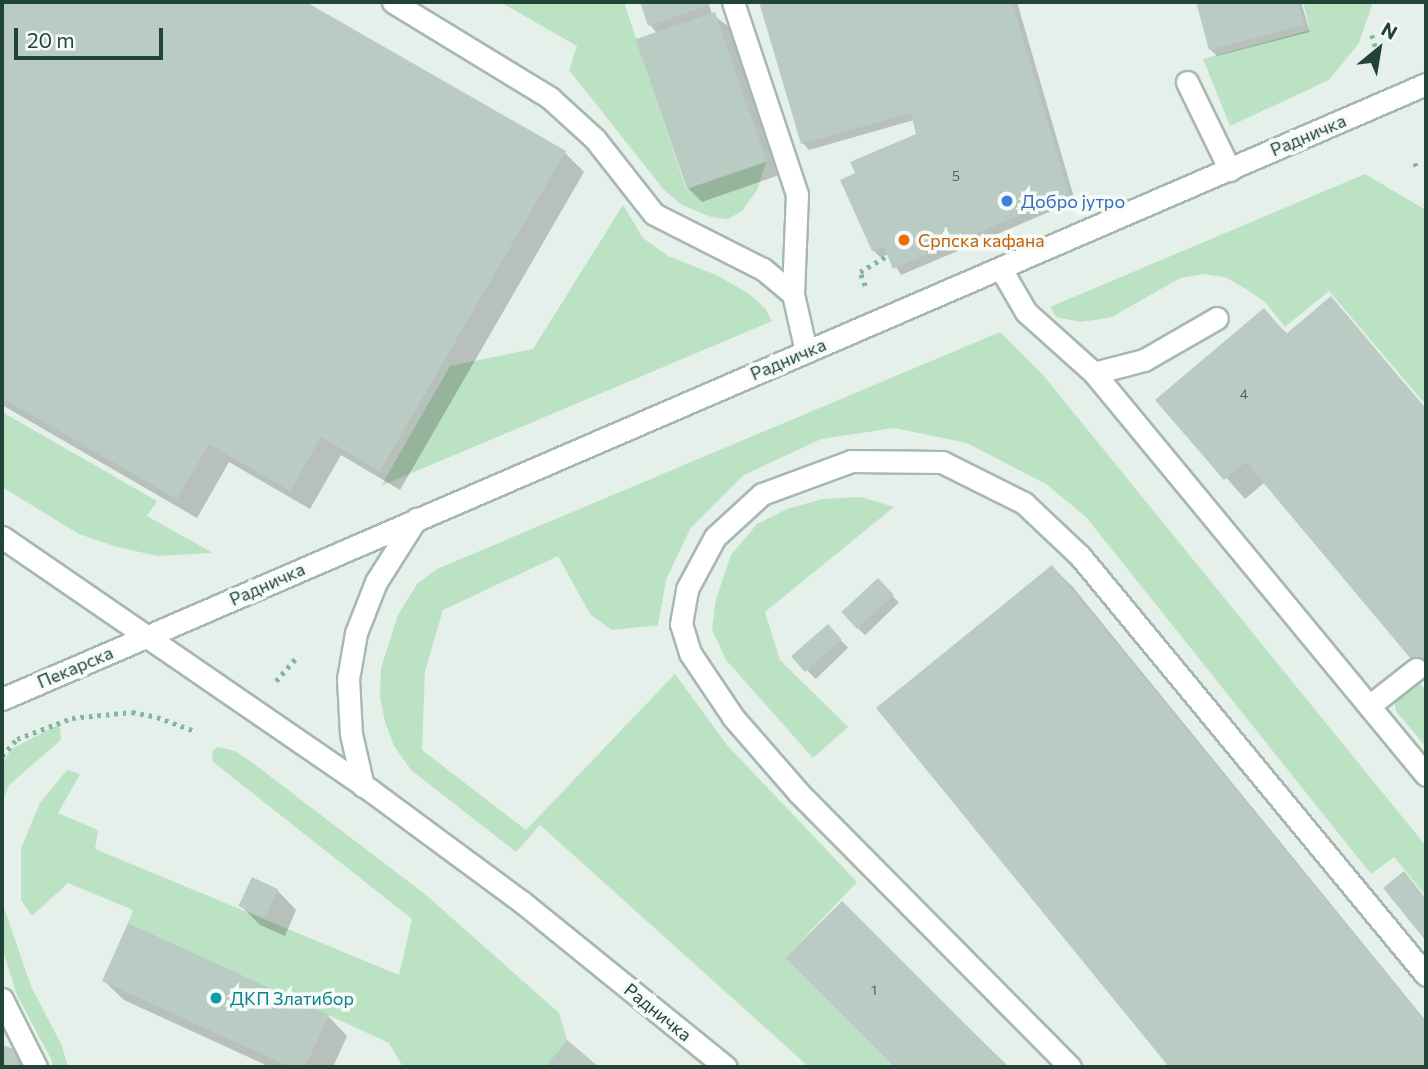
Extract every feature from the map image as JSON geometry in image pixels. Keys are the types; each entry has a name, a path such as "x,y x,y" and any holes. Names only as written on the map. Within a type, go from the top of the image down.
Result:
{"street":[{"path":"393,2 550,98 596,139 654,214 763,269 793,294"},
{"path":"733,2 797,194 793,294 806,351"},
{"path":"1187,82 1230,170"},
{"name":"Радничка","path":"149,636 1426,84"},
{"path":"1000,270 1026,312 1094,373 1426,775"},
{"path":"1094,373 1144,360 1217,318"},
{"path":"1070,1067 799,793 733,717 690,653 681,624 687,589 715,537 762,494 851,461 942,462 1024,503 1080,556 1426,975"},
{"path":"363,786 351,734 348,679 356,633 376,582 416,519"},
{"name":"Радничка","path":"2,537 363,786 522,902 726,1067"},
{"name":"Пекарска","path":"2,699 149,636"},
{"path":"1369,706 1416,669"},
{"path":"2,999 36,1067"}],"path":[{"path":"1372,35 1376,49"},
{"path":"1415,163 1418,170"},
{"path":"866,290 860,272 887,256"},
{"path":"275,681 298,656"},
{"path":"2,756 17,739 39,728 72,718 132,712 157,717 195,732"}],"green space":[{"path":"624,2 686,189 766,162 757,190 742,211 728,219 711,217 682,205 664,190 569,70 577,46 502,3"},
{"path":"1303,2 1373,2 1359,43 1329,80 1230,126 1203,59 1310,30"},
{"path":"1365,174 1426,210 1426,405 1329,291 1285,327 1265,302 1246,289 1225,277 1203,274 1180,278 1112,317 1081,322 1056,317 1050,307"},
{"path":"623,205 643,238 668,256 716,275 748,293 766,309 772,321 381,486 450,366 533,349"},
{"path":"1000,332 1043,375 1426,846 1426,896 1394,857 1371,874 1086,517 1046,484 967,443 894,428 821,439 744,475 690,529 666,580 658,625 612,630 590,614 558,556 443,610 425,671 422,750 526,830 675,674 727,745 857,882 785,958 894,1067 809,1067 540,825 516,852 411,770 394,746 385,722 380,697 381,668 398,615 417,584 437,569"},
{"path":"2,412 157,501 147,516 213,553 157,556 114,546 79,534 2,487"},
{"path":"861,497 894,507 765,612 780,660 848,727 813,758 726,660 712,630 716,599 731,555 757,524 787,509 822,499"},
{"path":"1419,682 1426,691 1426,747 1396,711 1395,704 1401,695"},
{"path":"60,724 61,740 9,785 2,802 2,765 11,749"},
{"path":"218,747 235,751 250,761 426,895 559,1013 567,1040 545,1067 403,1067 389,1043 128,923 133,910 68,883 32,916 21,900 21,848 40,803 67,770 80,774 58,813 98,830 95,849 399,975 412,919 212,761 213,750"},
{"path":"2,902 31,986 62,1046 68,1067 52,1067 52,1061 17,995 2,948"}],"building":[{"path":"2,2 306,2 566,151 380,471 321,437 290,491 209,444 177,499 2,398"},
{"path":"640,2 704,2 706,6 648,26"},
{"path":"759,2 1012,2 1069,194 893,269 884,247 872,251 840,180 855,173 850,162 916,134 911,113 801,144"},
{"path":"1196,2 1298,2 1304,25 1209,50"},
{"path":"715,12 766,161 687,189 636,39"},
{"path":"1331,296 1426,409 1426,677 1246,462 1224,480 1155,400 1264,308 1286,334"},
{"path":"1052,565 1426,1022 1426,1067 1169,1067 876,708"},
{"path":"878,578 894,595 857,629 841,612"},
{"path":"828,624 842,640 805,672 791,656"},
{"path":"1404,871 1426,899 1426,941 1383,888"},
{"path":"252,877 278,889 265,918 238,906"},
{"path":"842,901 1009,1067 894,1067 785,958"},
{"name":"ДКП Златибор","path":"128,923 329,1015 305,1067 290,1067 102,981"},
{"path":"567,1040 599,1067 545,1067"},
{"path":"2,1045 20,1051 15,1067 2,1067"}],"place":[{"name":"Добро јутро","path":"1007,201"},
{"name":"Српска кафана","path":"904,240"},
{"name":"ДКП Златибор","path":"216,998"}]}
